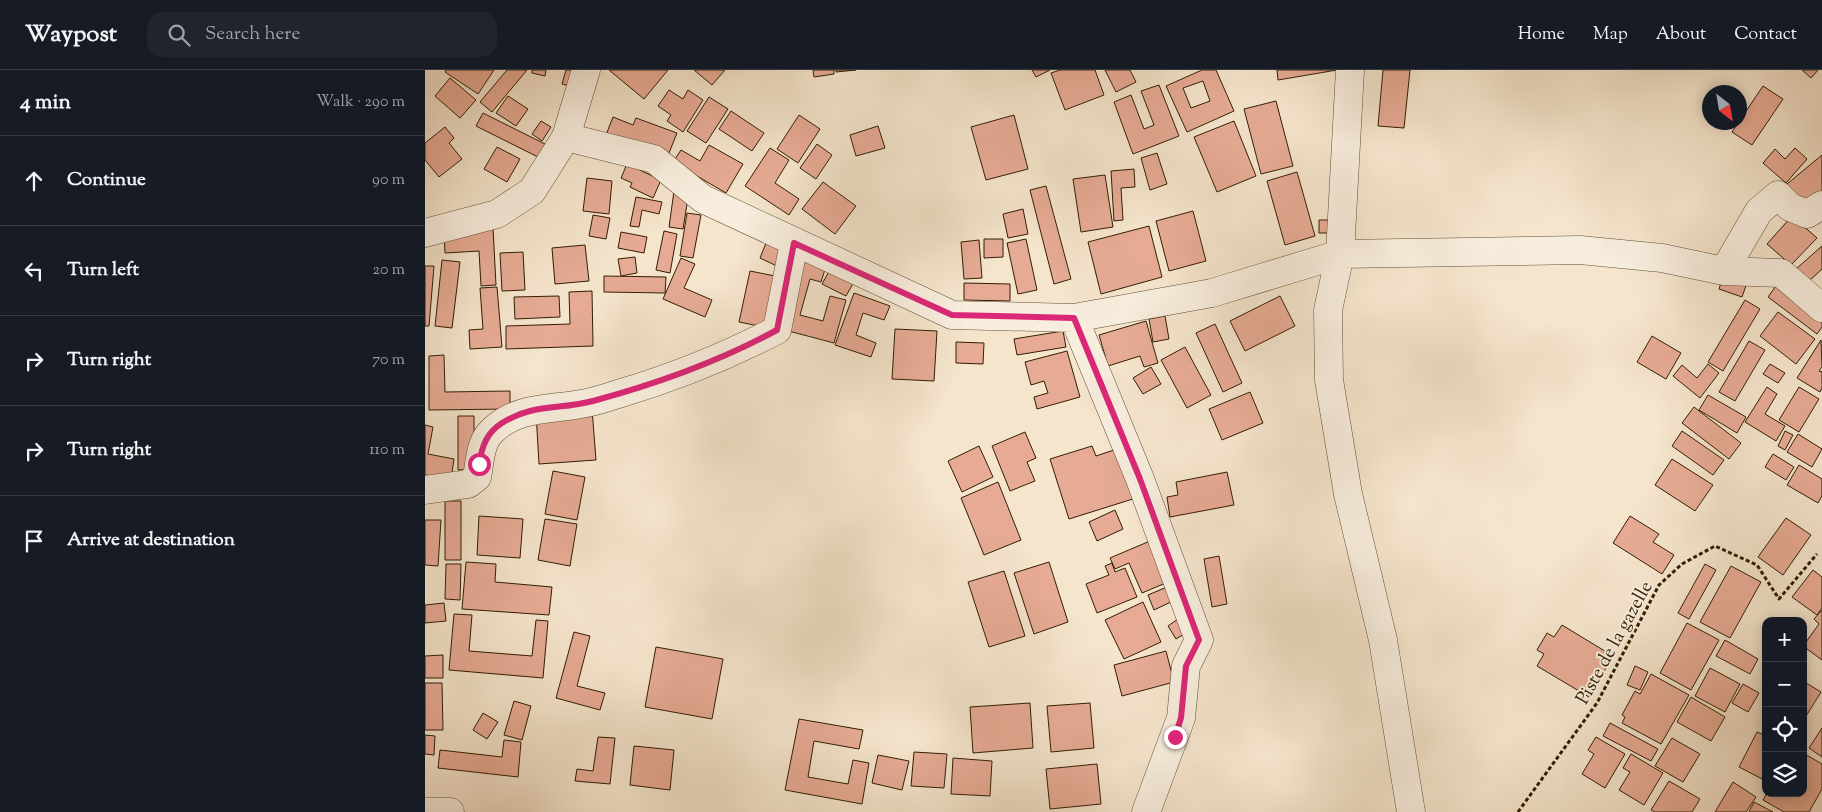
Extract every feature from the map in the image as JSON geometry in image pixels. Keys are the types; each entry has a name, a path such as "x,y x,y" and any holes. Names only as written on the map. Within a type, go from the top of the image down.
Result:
{"street":[{"path":"425,233 497,214 532,191 565,137 586,70"},
{"path":"1350,70 1340,254 1328,310 1329,380 1348,494 1383,640 1411,812"},
{"path":"565,137 655,159 703,199 952,315 1074,318 1213,293 1340,254 1580,250 1662,258 1723,270 1781,273 1822,308"},
{"path":"1723,270 1759,211 1778,195 1790,207 1807,214 1822,205"},
{"path":"425,490 468,484 477,477 483,444 491,432 502,423 532,409 581,404 620,394 715,359 777,330 806,248"},
{"path":"1074,318 1140,479 1199,640 1186,666 1181,718 1146,812"},
{"path":"425,812 450,812"}],"path":[{"name":"Piste de la gazelle","path":"1517,812 1597,703 1659,585 1681,564 1715,546 1757,565 1779,599 1817,554"}],"building":[{"path":"446,70 494,70 478,94 445,72"},
{"path":"507,70 527,70 492,112 480,102"},
{"path":"532,70 546,70 545,76 532,73"},
{"path":"566,70 583,70 578,88 562,84"},
{"path":"609,70 668,70 644,99"},
{"path":"694,70 725,70 712,85"},
{"path":"813,70 834,70 834,74 814,77"},
{"path":"836,70 856,70 836,72"},
{"path":"1032,70 1050,70 1036,77"},
{"path":"1060,70 1095,70 1104,95 1065,110 1051,73"},
{"path":"1105,70 1130,70 1136,82 1116,92"},
{"path":"1202,70 1216,70 1234,111 1187,132 1166,86","holes":["1203,81 1210,101 1191,108 1183,88"]},
{"path":"1277,70 1337,70 1278,80"},
{"path":"1383,70 1410,70 1404,128 1378,126"},
{"path":"1802,70 1818,70 1811,78"},
{"path":"450,78 476,100 460,118 435,96"},
{"path":"1159,85 1179,136 1133,154 1114,102 1131,95 1144,129 1154,125 1141,91"},
{"path":"1763,86 1783,99 1752,145 1732,132 1733,130 1747,130 1747,110"},
{"path":"669,90 683,99 688,90 703,100 683,132 667,121 671,115 658,106"},
{"path":"508,96 528,109 516,126 496,113"},
{"path":"709,97 728,109 706,143 687,131"},
{"path":"1276,101 1293,166 1261,174 1244,109"},
{"path":"731,111 764,133 752,151 719,129"},
{"path":"483,113 545,144 538,157 476,126"},
{"path":"799,115 820,129 798,163 777,149"},
{"path":"1014,115 1028,169 986,180 971,127"},
{"path":"613,117 633,125 636,118 677,133 667,158 606,135"},
{"path":"541,121 551,127 542,141 532,134"},
{"path":"1234,121 1256,176 1217,192 1194,137"},
{"path":"878,126 885,148 856,156 850,135"},
{"path":"445,127 454,138 449,143 462,159 439,177 425,160 425,143"},
{"path":"817,144 832,155 816,179 800,168"},
{"path":"709,145 743,164 726,193 673,162 681,150 700,161"},
{"path":"497,147 520,159 507,182 484,169"},
{"path":"770,148 789,160 775,183 799,199 789,215 745,186"},
{"path":"1795,148 1807,159 1786,183 1763,163 1775,149 1785,159"},
{"path":"1157,153 1167,184 1150,190 1141,158"},
{"path":"1822,155 1822,191 1799,210 1781,189"},
{"path":"627,164 661,180 653,198 630,187 632,183 621,178"},
{"path":"1134,169 1135,187 1121,188 1123,220 1114,221 1111,171"},
{"path":"1297,172 1315,236 1285,245 1267,181"},
{"path":"1105,175 1113,227 1081,232 1073,179"},
{"path":"587,178 612,181 609,214 583,211"},
{"path":"823,182 856,206 835,234 802,209"},
{"path":"1046,186 1071,279 1054,284 1030,190"},
{"path":"674,191 689,192 683,229 669,227"},
{"path":"636,197 662,202 659,214 642,210 639,227 630,226"},
{"path":"1023,209 1028,234 1008,238 1003,214"},
{"path":"1193,211 1206,261 1169,271 1156,221"},
{"path":"687,213 701,215 693,258 680,256"},
{"path":"593,215 610,218 606,239 589,236"},
{"path":"1792,216 1817,238 1791,265 1767,244"},
{"path":"1319,220 1334,220 1334,233 1319,233"},
{"path":"1149,226 1162,277 1101,294 1088,242"},
{"path":"493,228 496,285 481,286 479,251 445,253 444,232"},
{"path":"664,231 677,234 670,273 656,270"},
{"path":"621,232 647,237 644,253 618,248"},
{"path":"768,238 788,247 779,267 760,258"},
{"path":"984,239 1003,239 1003,257 984,258"},
{"path":"1026,239 1037,290 1018,294 1007,243"},
{"path":"979,240 982,278 964,279 961,242"},
{"path":"585,245 589,281 555,284 552,248"},
{"path":"1822,246 1822,269 1808,282 1796,269"},
{"path":"523,252 525,290 502,291 500,253"},
{"path":"802,255 827,263 821,282 810,279 800,315 823,321 830,296 846,300 834,343 781,329"},
{"path":"635,257 637,273 621,276 618,259"},
{"path":"681,258 695,264 684,288 712,300 705,317 663,299"},
{"path":"442,260 460,262 452,328 435,326"},
{"path":"425,266 434,266 429,326 425,326"},
{"path":"831,268 855,280 846,296 822,284"},
{"path":"750,271 780,277 769,328 739,322"},
{"path":"1724,273 1748,280 1742,297 1719,289"},
{"path":"604,276 666,277 665,293 604,292"},
{"path":"964,283 1010,284 1010,301 964,300"},
{"path":"1778,283 1822,316 1822,327 1817,334 1768,297"},
{"path":"497,287 502,347 470,349 469,330 483,329 480,288"},
{"path":"592,291 593,346 506,349 506,326 570,324 569,292"},
{"path":"854,293 890,306 884,320 863,313 856,335 876,343 871,357 835,345"},
{"path":"559,296 560,317 515,319 514,297"},
{"path":"1280,296 1295,326 1245,351 1230,321"},
{"path":"1745,300 1760,309 1723,371 1708,362"},
{"path":"1778,312 1815,339 1796,364 1760,336"},
{"path":"1165,316 1169,339 1153,342 1149,319"},
{"path":"1146,321 1158,363 1144,367 1140,356 1108,366 1099,335"},
{"path":"1215,324 1242,383 1223,392 1196,333"},
{"path":"895,329 937,331 934,381 892,379"},
{"path":"1063,331 1066,347 1017,355 1014,339"},
{"path":"1652,336 1681,353 1666,379 1637,362"},
{"path":"1821,340 1822,367 1819,371 1822,372 1822,388 1820,392 1797,378"},
{"path":"1749,341 1765,350 1735,401 1719,392"},
{"path":"956,342 984,343 983,364 956,363"},
{"path":"1185,347 1211,395 1187,408 1161,360"},
{"path":"1067,351 1080,397 1037,409 1034,397 1048,393 1044,381 1031,385 1025,362"},
{"path":"444,355 445,392 510,391 510,409 429,410 429,356"},
{"path":"1708,364 1719,373 1700,398 1673,376 1682,365 1697,378"},
{"path":"1770,364 1785,373 1778,383 1763,374"},
{"path":"1151,367 1161,384 1143,394 1133,378"},
{"path":"1767,387 1777,394 1765,414 1785,426 1776,441 1745,422"},
{"path":"1799,387 1819,399 1799,432 1779,420"},
{"path":"1250,392 1263,423 1222,440 1209,409"},
{"path":"1708,395 1746,417 1737,433 1699,410"},
{"path":"1694,407 1741,443 1729,459 1682,423"},
{"path":"592,409 596,460 539,464 536,413"},
{"path":"458,416 474,416 474,469 458,470"},
{"path":"425,425 433,427 428,454 454,459 451,479 425,475"},
{"path":"1682,431 1724,460 1713,475 1672,446"},
{"path":"1785,431 1793,435 1785,450 1778,446"},
{"path":"1025,432 1036,458 1027,462 1035,481 1010,491 992,446"},
{"path":"1798,434 1822,449 1812,467 1787,452"},
{"path":"979,446 993,477 962,492 948,461"},
{"path":"1092,446 1096,456 1120,448 1136,498 1069,519 1050,459"},
{"path":"1773,454 1794,467 1786,480 1765,467"},
{"path":"1672,459 1713,485 1695,511 1655,485"},
{"path":"1799,465 1822,479 1822,496 1818,503 1787,485"},
{"path":"553,471 585,477 577,520 545,514"},
{"path":"1227,472 1234,505 1170,517 1167,497 1178,495 1176,482"},
{"path":"998,482 1021,540 984,555 961,498"},
{"path":"445,501 461,501 461,560 445,560"},
{"path":"1115,510 1123,529 1097,541 1089,522"},
{"path":"479,516 523,519 520,558 477,555"},
{"path":"1630,516 1659,534 1653,542 1674,555 1662,574 1613,543"},
{"path":"1786,518 1811,535 1783,575 1758,557"},
{"path":"545,519 577,524 570,566 538,560"},
{"path":"425,520 441,520 438,566 425,565"},
{"path":"1150,541 1168,582 1142,593 1129,563 1115,569 1110,558"},
{"path":"1219,556 1227,604 1212,607 1204,559"},
{"path":"466,562 496,564 495,582 552,587 549,615 462,609"},
{"path":"1049,562 1068,622 1034,634 1014,573"},
{"path":"1112,563 1115,572 1125,568 1137,597 1097,613 1086,584 1109,575 1105,566"},
{"path":"446,564 461,564 460,600 445,599"},
{"path":"1705,564 1716,570 1689,619 1678,613"},
{"path":"1731,566 1761,582 1730,638 1700,622"},
{"path":"1813,570 1822,577 1822,608 1817,615 1792,597"},
{"path":"1004,571 1025,636 989,647 968,582"},
{"path":"1167,587 1173,601 1154,610 1148,595"},
{"path":"1143,602 1161,642 1124,659 1105,620"},
{"path":"444,603 446,621 425,623 425,605"},
{"path":"1822,610 1822,660 1807,649 1807,640 1819,624 1814,619"},
{"path":"454,614 472,615 469,651 532,656 536,620 548,621 543,678 449,670"},
{"path":"1178,619 1186,633 1176,639 1168,626"},
{"path":"1687,623 1719,640 1691,690 1660,673"},
{"path":"1562,625 1613,656 1589,697 1537,666 1544,654 1537,650 1547,633 1554,637"},
{"path":"574,632 590,636 577,686 605,693 600,710 556,698"},
{"path":"1725,640 1758,659 1750,674 1716,656"},
{"path":"656,647 723,659 712,719 645,707"},
{"path":"1166,651 1174,682 1122,696 1114,665"},
{"path":"443,655 443,678 425,678 425,656"},
{"path":"1635,666 1648,672 1640,690 1627,685"},
{"path":"1710,668 1740,684 1725,712 1695,696"},
{"path":"1651,674 1689,695 1661,744 1622,723 1625,717 1622,715 1635,691 1640,694"},
{"path":"425,683 442,683 443,730 425,730"},
{"path":"1807,683 1821,692 1807,715"},
{"path":"1743,684 1759,693 1748,712 1732,703"},
{"path":"1691,697 1725,717 1711,741 1677,722"},
{"path":"514,701 531,706 522,740 504,735"},
{"path":"1030,703 1033,748 973,753 970,707"},
{"path":"1090,703 1094,748 1051,752 1047,706"},
{"path":"483,713 498,722 487,739 473,730"},
{"path":"799,719 863,730 859,749 814,741 808,777 848,784 853,760 869,763 862,804 785,790"},
{"path":"1610,723 1658,749 1651,761 1603,736"},
{"path":"1822,728 1822,757 1809,748"},
{"path":"1757,732 1762,734 1762,779 1739,767"},
{"path":"425,735 435,736 434,755 425,754"},
{"path":"598,737 615,738 610,784 575,781 577,769 593,771"},
{"path":"1596,737 1625,754 1605,788 1582,774 1594,754 1588,750"},
{"path":"1672,738 1700,754 1683,782 1655,766"},
{"path":"504,740 521,742 518,777 438,768 440,750 502,757"},
{"path":"634,746 674,750 670,790 630,785"},
{"path":"914,752 947,754 944,788 911,786"},
{"path":"1631,754 1663,773 1644,805 1619,790 1630,772 1623,768"},
{"path":"878,755 909,761 902,790 872,783"},
{"path":"1807,755 1822,764 1822,789 1809,812 1784,812 1763,800 1765,797 1807,797"},
{"path":"953,758 992,761 990,796 951,794"},
{"path":"1097,764 1101,804 1050,809 1046,769"},
{"path":"1669,781 1700,799 1692,812 1655,812 1651,810"},
{"path":"1733,782 1756,797 1746,812 1715,812"},
{"path":"1754,802 1773,812 1749,812"}],"route":[{"path":"479,464 483,444 491,432 502,423 532,409 581,404 620,394 715,359 777,330 794,243 952,315 1074,318 1140,479 1199,640 1186,666 1181,718 1175,737"}]}
